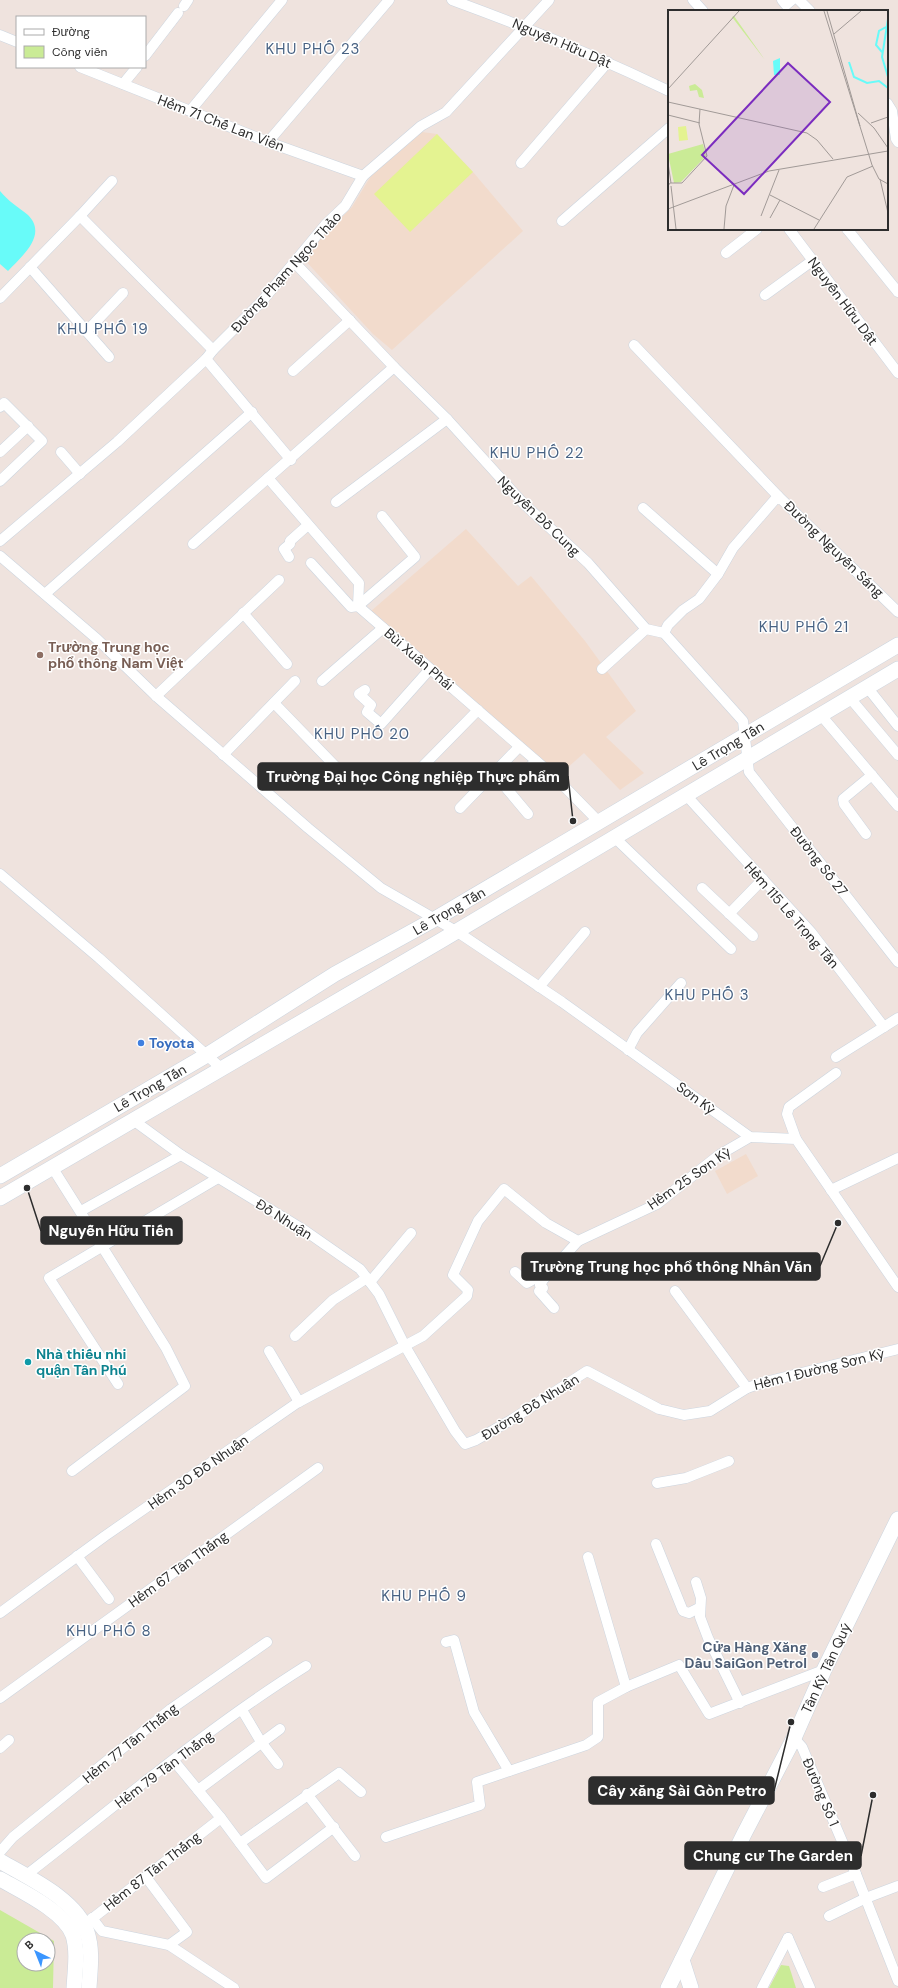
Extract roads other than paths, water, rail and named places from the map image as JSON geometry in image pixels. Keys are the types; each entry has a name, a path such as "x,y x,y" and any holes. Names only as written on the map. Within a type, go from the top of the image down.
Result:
{"main road":[{"name":"Lê Trọng Tấn","path":"0,1176 207,1054 335,974 435,919 898,645"},
{"name":"Lê Trọng Tấn","path":"0,1198 456,931 747,757 867,688 898,668"},
{"name":"Tân Kỳ Tân Quý","path":"668,1988 744,1834 794,1738 824,1670 898,1519"},
{"path":"0,1861 59,1898 81,1919 90,1946 89,1988"},
{"path":"18,1889 25,1876"},
{"path":"0,1878 50,1909 62,1920 83,1926"},
{"path":"74,1988 75,1949 83,1926"},
{"path":"682,1960 691,1988"}],"street":[{"path":"190,111 282,0"},
{"path":"268,142 389,0"},
{"name":"Nguyễn Hữu Dật","path":"452,0 526,27 608,62 668,91"},
{"name":"Đường Phạm Ngọc Thảo","path":"0,541 117,442 206,359 213,350 263,300 326,224 346,206 363,176 420,126 446,112 526,27 549,0"},
{"path":"693,0 703,10"},
{"path":"782,0 786,5 792,0"},
{"path":"799,0 809,10"},
{"path":"146,55 183,6"},
{"path":"0,35 16,42"},
{"path":"521,163 608,62"},
{"name":"Hẻm 71 Chế Lan Viên","path":"83,68 268,142 363,176"},
{"path":"123,84 135,68"},
{"path":"888,105 892,111 896,139 898,142"},
{"path":"562,221 668,129"},
{"path":"0,298 112,181"},
{"path":"80,216 213,350"},
{"path":"726,253 756,230"},
{"name":"Nguyễn Hữu Dật","path":"790,230 898,373"},
{"path":"848,230 898,292"},
{"path":"765,295 812,261"},
{"name":"Nguyễn Đỗ Cung","path":"295,263 394,367 447,419 523,503 588,563 646,629"},
{"path":"30,267 109,357"},
{"path":"87,331 123,293"},
{"path":"293,371 350,320"},
{"path":"634,345 778,496"},
{"path":"206,359 291,460"},
{"path":"193,544 268,478 291,460 394,367"},
{"path":"0,407 4,403 42,441 0,481"},
{"path":"45,594 252,412"},
{"path":"336,502 447,419"},
{"path":"0,452 28,426"},
{"path":"61,452 80,474"},
{"path":"268,478 359,583 358,606"},
{"name":"Đường Nguyễn Sáng","path":"664,633 668,625 683,610 699,599 718,574 733,548 778,496 898,612"},
{"path":"643,508 718,574"},
{"path":"358,606 415,557 382,516"},
{"path":"289,557 284,549 290,544 290,541 308,525"},
{"name":"Sơn Kỳ","path":"0,556 97,639 156,696 223,755 381,888 456,931 539,987 750,1137"},
{"name":"Bùi Xuân Phái","path":"311,563 351,607 358,606 478,710 556,778 599,822"},
{"path":"156,696 279,580"},
{"path":"243,613 287,664"},
{"path":"322,680 383,628"},
{"path":"602,669 646,629 664,633 743,720 747,757"},
{"path":"365,690 359,694 371,705 367,712 381,724 430,669"},
{"path":"223,755 295,681"},
{"path":"867,688 898,726"},
{"path":"850,698 898,755"},
{"path":"274,703 335,766"},
{"path":"420,769 478,710"},
{"path":"820,714 898,806"},
{"path":"460,808 520,747"},
{"name":"Đường Số 27","path":"747,757 749,772 898,962"},
{"path":"528,814 507,789 536,761"},
{"path":"866,834 844,804 843,799 872,775"},
{"name":"Hẻm 115 Lê Trọng Tấn","path":"685,794 811,932 884,1027"},
{"path":"614,837 731,949"},
{"path":"0,874 77,939 221,1068"},
{"path":"729,914 763,879"},
{"path":"702,888 753,936"},
{"path":"539,987 585,932"},
{"path":"628,1050 637,1033 681,983"},
{"path":"836,1057 898,1018"},
{"path":"836,1073 789,1107 787,1114 796,1139 898,1287"},
{"name":"Đỗ Nhuận","path":"133,1120 181,1155 304,1230 360,1268 379,1294 405,1346"},
{"path":"750,1137 796,1139"},
{"name":"Hẻm 25 Sơn Kỳ","path":"578,1240 657,1204 719,1155 750,1137"},
{"path":"80,1211 181,1155"},
{"path":"831,1190 898,1158"},
{"path":"52,1167 166,1348 185,1386 72,1471"},
{"path":"118,1384 49,1278 102,1245 218,1178"},
{"name":"Hẻm 30 Đỗ Nhuận","path":"0,1613 77,1556 299,1402 423,1336 467,1296 468,1290 453,1275 478,1221 504,1189 546,1223 578,1240"},
{"path":"295,1336 333,1300 368,1280 411,1233"},
{"path":"554,1308 539,1291 543,1288 540,1285 578,1240"},
{"path":"515,1272 527,1283 536,1278 542,1281"},
{"path":"675,1291 747,1388"},
{"name":"Đường Đỗ Nhuận","path":"405,1346 455,1431 465,1444 476,1440 511,1420 587,1371 659,1409 684,1415 699,1413"},
{"name":"Hẻm 1 Đường Sơn Kỳ","path":"699,1413 710,1411 747,1388 898,1349"},
{"path":"269,1351 299,1402"},
{"path":"657,1483 686,1478 729,1461"},
{"name":"Hẻm 67 Tân Thắng","path":"0,1698 318,1468"},
{"path":"656,1544 683,1611 688,1613 699,1608"},
{"path":"77,1556 109,1599"},
{"path":"588,1557 626,1687"},
{"path":"696,1582 701,1598 699,1608 700,1617 708,1638 740,1703"},
{"path":"446,1642 454,1640 474,1712 509,1771"},
{"name":"Hẻm 77 Tân Thắng","path":"0,1852 13,1837 171,1709 267,1642"},
{"path":"386,1837 480,1806 477,1782 586,1745 598,1737 598,1702 626,1687 678,1665 709,1714 824,1670"},
{"name":"Hẻm 79 Tân Thắng","path":"25,1876 268,1690 306,1666"},
{"path":"242,1710 261,1742 278,1764"},
{"path":"198,1790 280,1729"},
{"name":"Đường Số 1","path":"794,1738 802,1747 866,1898 897,1978"},
{"path":"0,1748 9,1740"},
{"path":"174,1761 221,1818 266,1878 334,1827"},
{"path":"240,1843 307,1794 339,1773 361,1792"},
{"path":"307,1794 355,1856"},
{"name":"Hẻm 87 Tân Thắng","path":"83,1926 221,1818"},
{"path":"823,1887 856,1874"},
{"path":"146,1877 187,1932 169,1945"},
{"path":"829,1916 866,1898 898,1886"},
{"path":"83,1926 169,1945 234,1988"},
{"path":"762,1988 788,1938 810,1988"}],"water":[{"path":"0,191 28,215 35,230 31,245 8,271 0,264"}],"place":[{"name":"Trường Trung học phổ thông Nam Việt","path":"40,655"},
{"name":"Trường Đại học Công nghiệp Thực phẩm","path":"573,821"},
{"name":"Toyota","path":"141,1043"},
{"name":"Nguyễn Hữu Tiến","path":"27,1188"},
{"name":"Trường Trung học phổ thông Nhân Văn","path":"838,1223"},
{"name":"Nhà thiếu nhi quận Tân Phú","path":"28,1362"},
{"name":"Cửa Hàng Xăng Dầu SaiGon Petrol","path":"815,1655"},
{"name":"Cây xăng Sài Gòn Petro","path":"791,1722"},
{"name":"Chung cư The Garden","path":"873,1795"}],"district":[{"name":"KHU PHỐ 23","path":"313,49"},
{"name":"KHU PHỐ 19","path":"103,329"},
{"name":"KHU PHỐ 22","path":"537,453"},
{"name":"KHU PHỐ 21","path":"804,627"},
{"name":"KHU PHỐ 20","path":"362,734"},
{"name":"KHU PHỐ 3","path":"707,995"},
{"name":"KHU PHỐ 9","path":"424,1596"},
{"name":"KHU PHỐ 8","path":"109,1631"}]}
